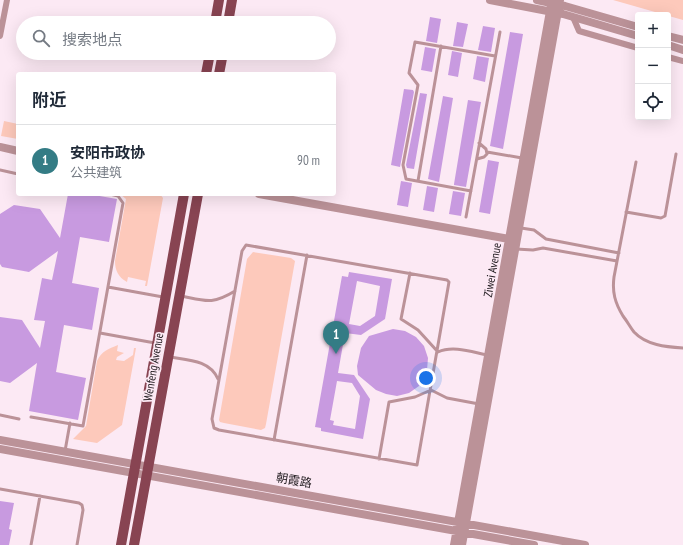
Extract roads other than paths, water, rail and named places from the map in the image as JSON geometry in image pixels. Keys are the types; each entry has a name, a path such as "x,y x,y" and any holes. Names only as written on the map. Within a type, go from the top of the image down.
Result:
{"main road":[{"path":"216,16 219,0"},
{"path":"229,16 232,0"},
{"path":"206,72 209,60"},
{"path":"219,72 222,60"},
{"name":"Wenfeng Avenue","path":"121,545 184,196"},
{"name":"Wenfeng Avenue","path":"134,545 198,196"}],"street":[{"path":"0,36 7,0"},
{"path":"490,0 554,12 635,35"},
{"path":"537,0 556,2 635,26"},
{"name":"Ziwei Avenue","path":"462,545 462,523 480,404 524,159 556,2"},
{"name":"Ziwei Avenue","path":"462,523 519,228 554,12"},
{"path":"573,17 580,31 635,47"},
{"path":"671,37 683,40"},
{"path":"671,46 683,50"},
{"path":"671,58 683,61"},
{"path":"0,148 16,151"},
{"path":"270,196 509,239"},
{"name":"朝霞路","path":"0,440 65,451 135,469"},
{"name":"朝霞路","path":"0,449 148,471 462,523 584,545"},
{"name":"朝霞路","path":"148,471 534,545"},
{"name":"Ziwei Avenue","path":"454,545 461,532"}],"lane":[{"path":"466,218 500,32"},
{"path":"471,190 406,179 403,165 418,85 409,73 415,42 495,56"},
{"path":"418,181 441,46"},
{"path":"480,143 485,147 487,152"},
{"path":"487,152 524,159"},
{"path":"477,159 486,155 487,152"},
{"path":"626,212 661,218 665,216 676,154"},
{"path":"636,162 612,286 614,296 619,309 634,332 644,340 668,348 683,348"},
{"path":"0,170 16,174"},
{"path":"31,416 83,426 123,203 118,196"},
{"path":"519,228 534,230 546,238 619,253"},
{"path":"246,245 410,273 447,280 449,282 438,352 417,465 214,428 212,419 242,251 246,245"},
{"path":"515,249 533,250 543,248 617,261"},
{"path":"274,440 307,255"},
{"path":"410,273 401,319 418,330 438,352"},
{"path":"108,287 166,297"},
{"path":"179,296 211,302 235,291"},
{"path":"100,333 158,344"},
{"path":"438,352 454,348 489,355"},
{"path":"168,356 202,362 214,371 219,380"},
{"path":"379,458 389,402 415,397 431,390"},
{"path":"431,390 447,398 480,404"},
{"path":"0,415 19,419"},
{"path":"65,451 70,424"},
{"path":"0,489 79,503 82,505 83,510 77,545"},
{"path":"31,545 40,496"}],"place":[{"name":"安阳市政协","path":"336,354"}]}
